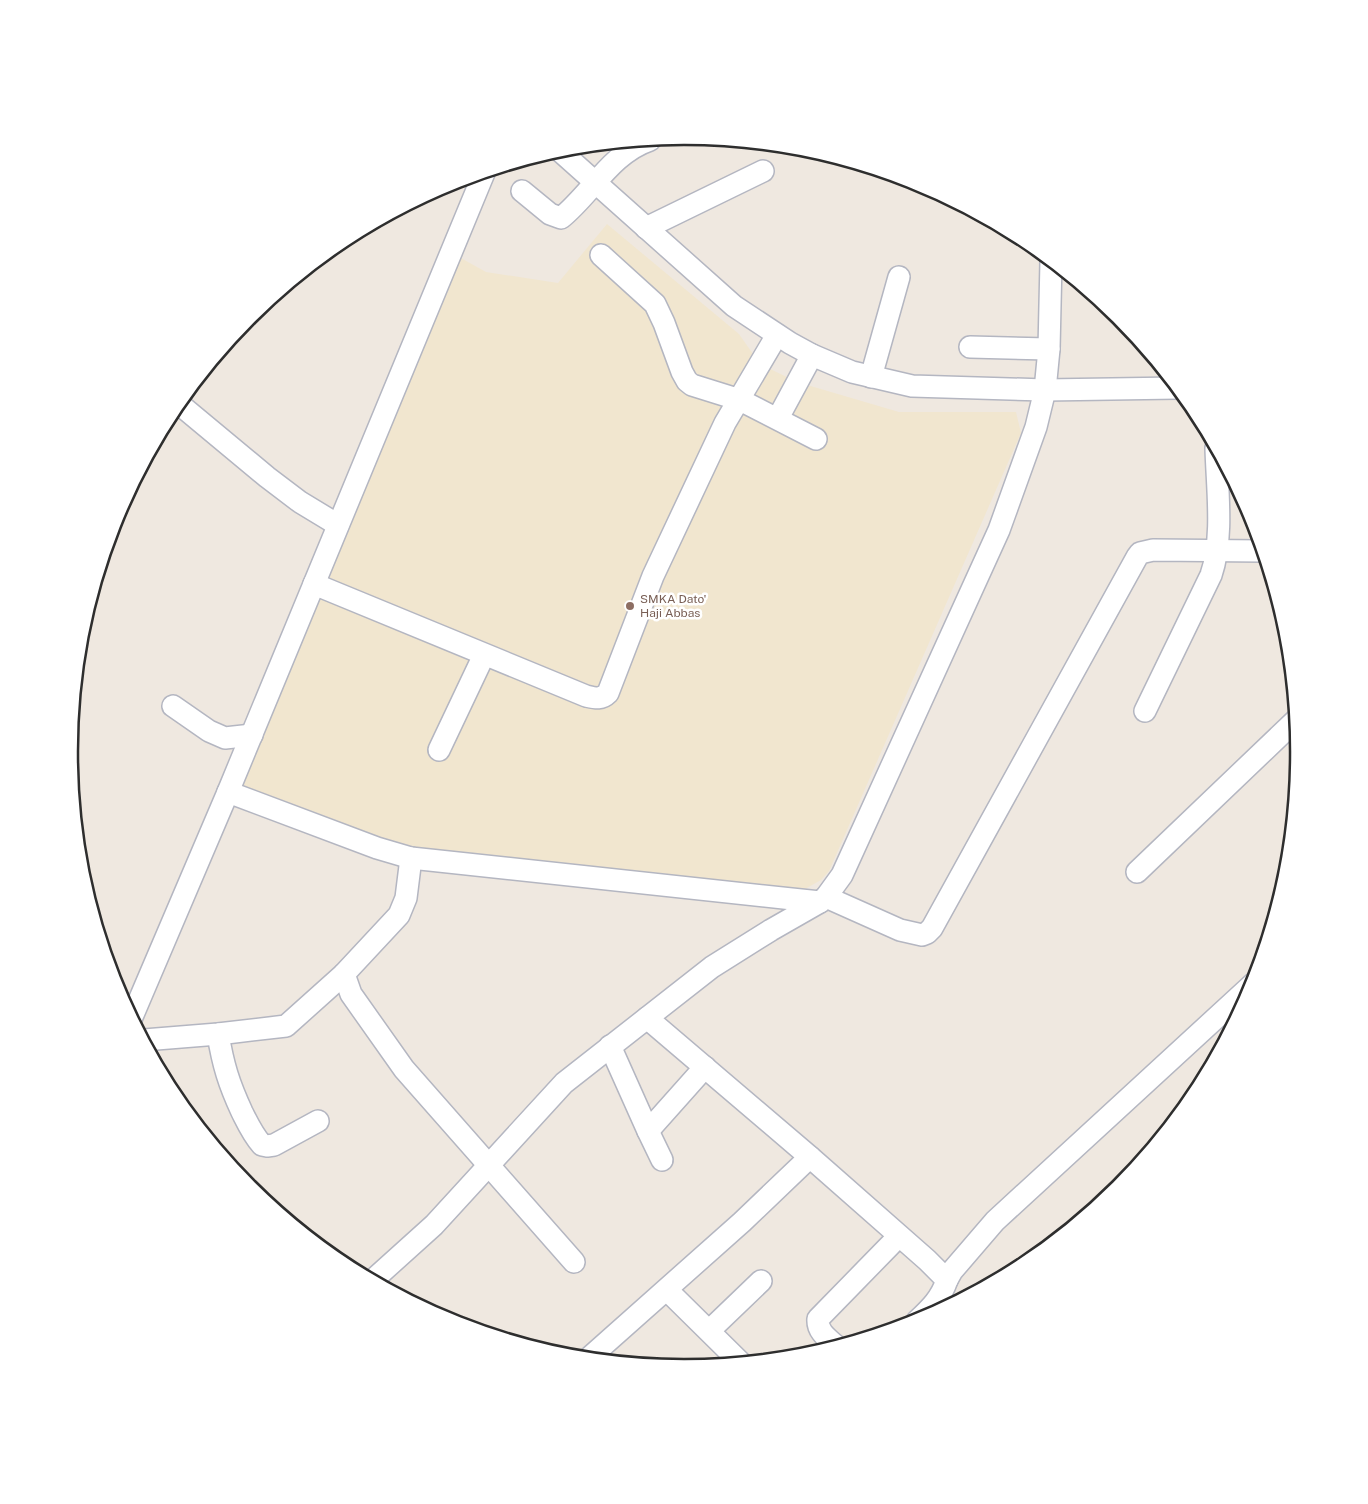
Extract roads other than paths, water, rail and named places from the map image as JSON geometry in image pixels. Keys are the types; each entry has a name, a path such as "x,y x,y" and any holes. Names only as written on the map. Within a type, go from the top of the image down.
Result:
{"street":[{"path":"522,191 550,214 561,218 571,210 595,181 634,148"},
{"path":"568,157 734,306 777,335 812,355 852,372 912,386 1045,390 1169,388"},
{"path":"646,228 763,171"},
{"path":"135,1010 252,735 477,182"},
{"path":"601,255 655,304 687,381 692,385 740,400 816,439"},
{"path":"378,1275 434,1225 553,1093 712,967 823,899 842,875 999,530 1036,427 1045,390 1049,349 1050,269"},
{"path":"871,377 899,277"},
{"path":"314,584 586,696 598,699 603,698 608,693 653,576 725,423 777,335"},
{"path":"970,347 1049,349"},
{"path":"778,418 812,355"},
{"path":"185,409 267,477 300,502 338,525"},
{"path":"1145,711 1211,575 1217,552 1217,463"},
{"path":"228,792 377,848 411,858 823,899 900,930 916,935 927,933 932,928 1001,806 1061,692 1136,557 1140,553 1153,550 1256,551"},
{"path":"439,750 484,655"},
{"path":"173,706 209,731 225,738 252,735"},
{"path":"1137,872 1289,726"},
{"path":"225,738 240,763"},
{"path":"151,1039 286,1026 344,974 399,915 406,898 411,858"},
{"path":"344,974 351,994 404,1069 490,1164 536,1221 574,1262"},
{"path":"936,1303 943,1293 952,1271 995,1221 1238,998"},
{"path":"647,1018 810,1157 927,1260 947,1280"},
{"path":"218,1034 221,1055 229,1083 250,1128 262,1145 274,1145 318,1121"},
{"path":"610,1046 662,1160"},
{"path":"648,1131 705,1067"},
{"path":"596,1352 667,1290 810,1157"},
{"path":"830,1341 823,1334 818,1319 899,1236"},
{"path":"710,1330 761,1281"},
{"path":"667,1290 710,1330 734,1356"}],"place":[{"name":"SMKA Dato' Haji Abbas","path":"630,606"}]}
